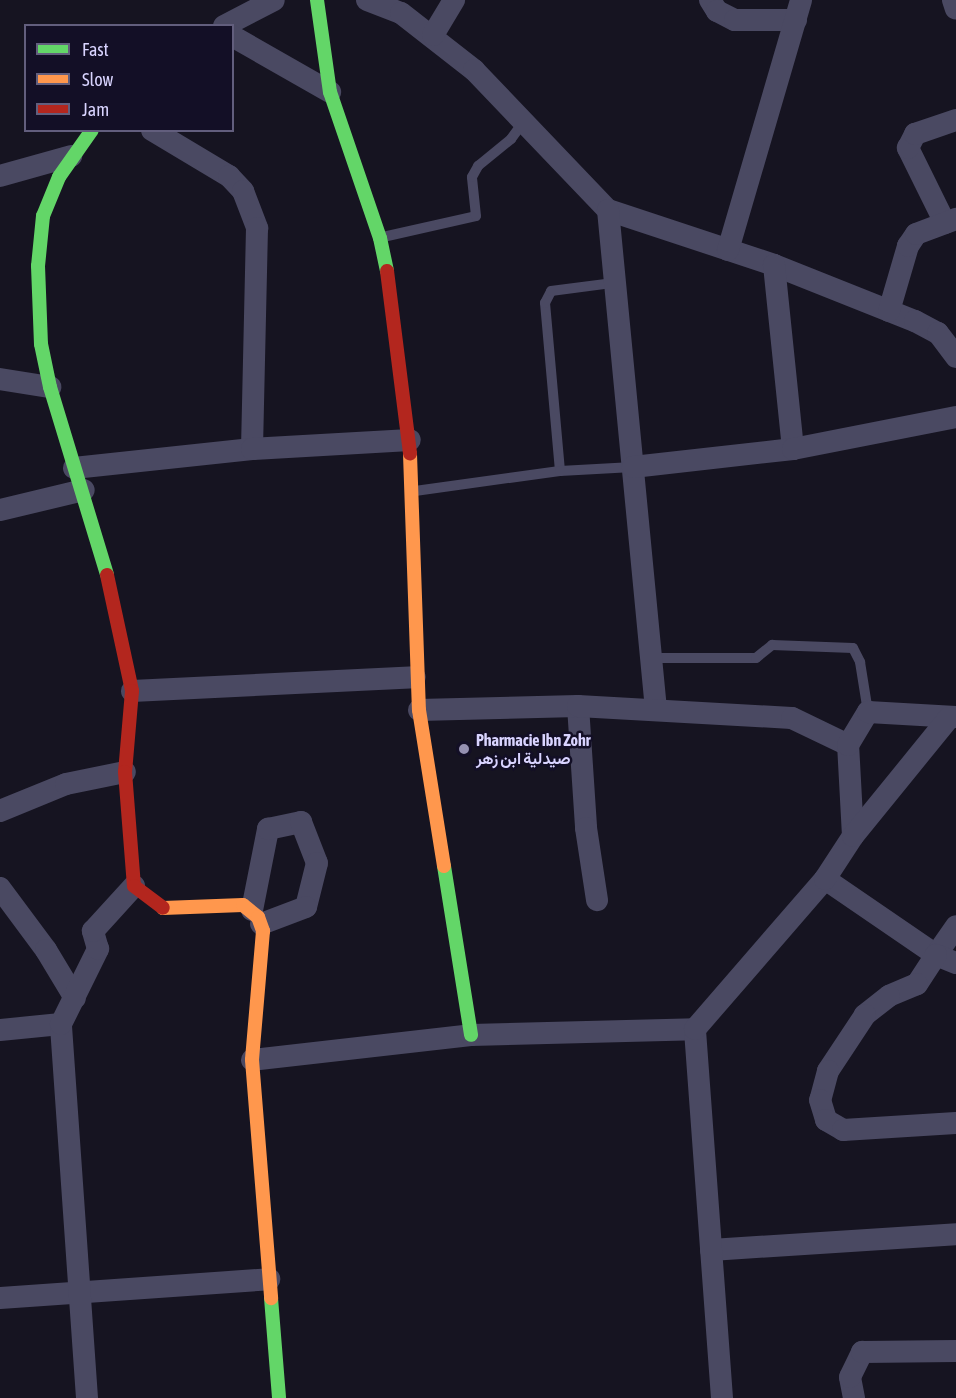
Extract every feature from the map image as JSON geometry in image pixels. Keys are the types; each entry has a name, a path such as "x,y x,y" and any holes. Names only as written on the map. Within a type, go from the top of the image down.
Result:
{"street":[{"path":"228,24 274,0"},
{"path":"317,0 330,92 380,238 392,292 410,440 415,677 471,1035"},
{"path":"367,0 401,13 433,35 524,121 608,210 774,265 889,311 938,333 956,357"},
{"path":"433,35 454,0"},
{"path":"710,0 717,11 735,20 799,10 728,250"},
{"path":"953,0 956,9"},
{"path":"234,37 330,92"},
{"path":"889,311 908,246 916,234 950,221 908,148 915,134 956,120"},
{"path":"90,132 71,156 49,198 40,237 41,344 50,387 74,468 84,490 111,587 132,691 126,772 134,886 158,908 243,905 257,917 252,1060 279,1398"},
{"path":"155,132 229,176 243,191 257,228 252,449"},
{"path":"0,176 71,156"},
{"path":"608,210 613,283 656,709"},
{"path":"774,265 792,449"},
{"path":"0,379 50,387"},
{"path":"633,467 792,449 956,417"},
{"path":"74,468 252,449 410,440"},
{"path":"0,510 84,490"},
{"path":"132,691 415,677"},
{"path":"419,710 579,706 792,718 848,745"},
{"path":"579,706 586,828 597,900"},
{"path":"853,836 848,745 868,712 953,717"},
{"path":"722,1398 695,1029 825,879 853,836 953,717"},
{"path":"0,811 66,784 126,772"},
{"path":"825,879 946,959"},
{"path":"87,1398 62,1024 98,949 93,931 134,886"},
{"path":"0,888 46,950 75,998"},
{"path":"956,926 946,959 917,984 889,996 866,1015 828,1071 820,1100 826,1120 843,1130 956,1123"},
{"path":"0,1030 62,1024"},
{"path":"252,1060 471,1035 695,1029"},
{"path":"711,1250 956,1234"},
{"path":"0,1298 269,1279"},
{"path":"854,1398 850,1377 862,1352 956,1351"}],"lane":[{"path":"380,238 476,216 472,177 478,166 503,147 524,121"},
{"path":"560,471 545,303 551,291 613,283"},
{"path":"411,492 560,471 633,467"},
{"path":"651,658 756,658 772,645 853,648 860,662 868,712"}],"traffic: fast":[{"path":"317,0 330,92 380,238 387,271"},
{"path":"91,132 59,177 43,216 38,266 41,344 50,387 107,575"},
{"path":"444,866 471,1035"},
{"path":"271,1298 279,1398"}],"traffic: slow":[{"path":"410,454 419,710 444,866"},
{"path":"163,908 243,905 258,917 263,931 252,1060 271,1298"}],"traffic: jam":[{"path":"387,271 410,454"},
{"path":"107,575 132,691 125,772 134,886 163,908"}],"place":[{"name":"Pharmacie Ibn Zohr صيدلية ابن زهر","path":"464,749"}]}
